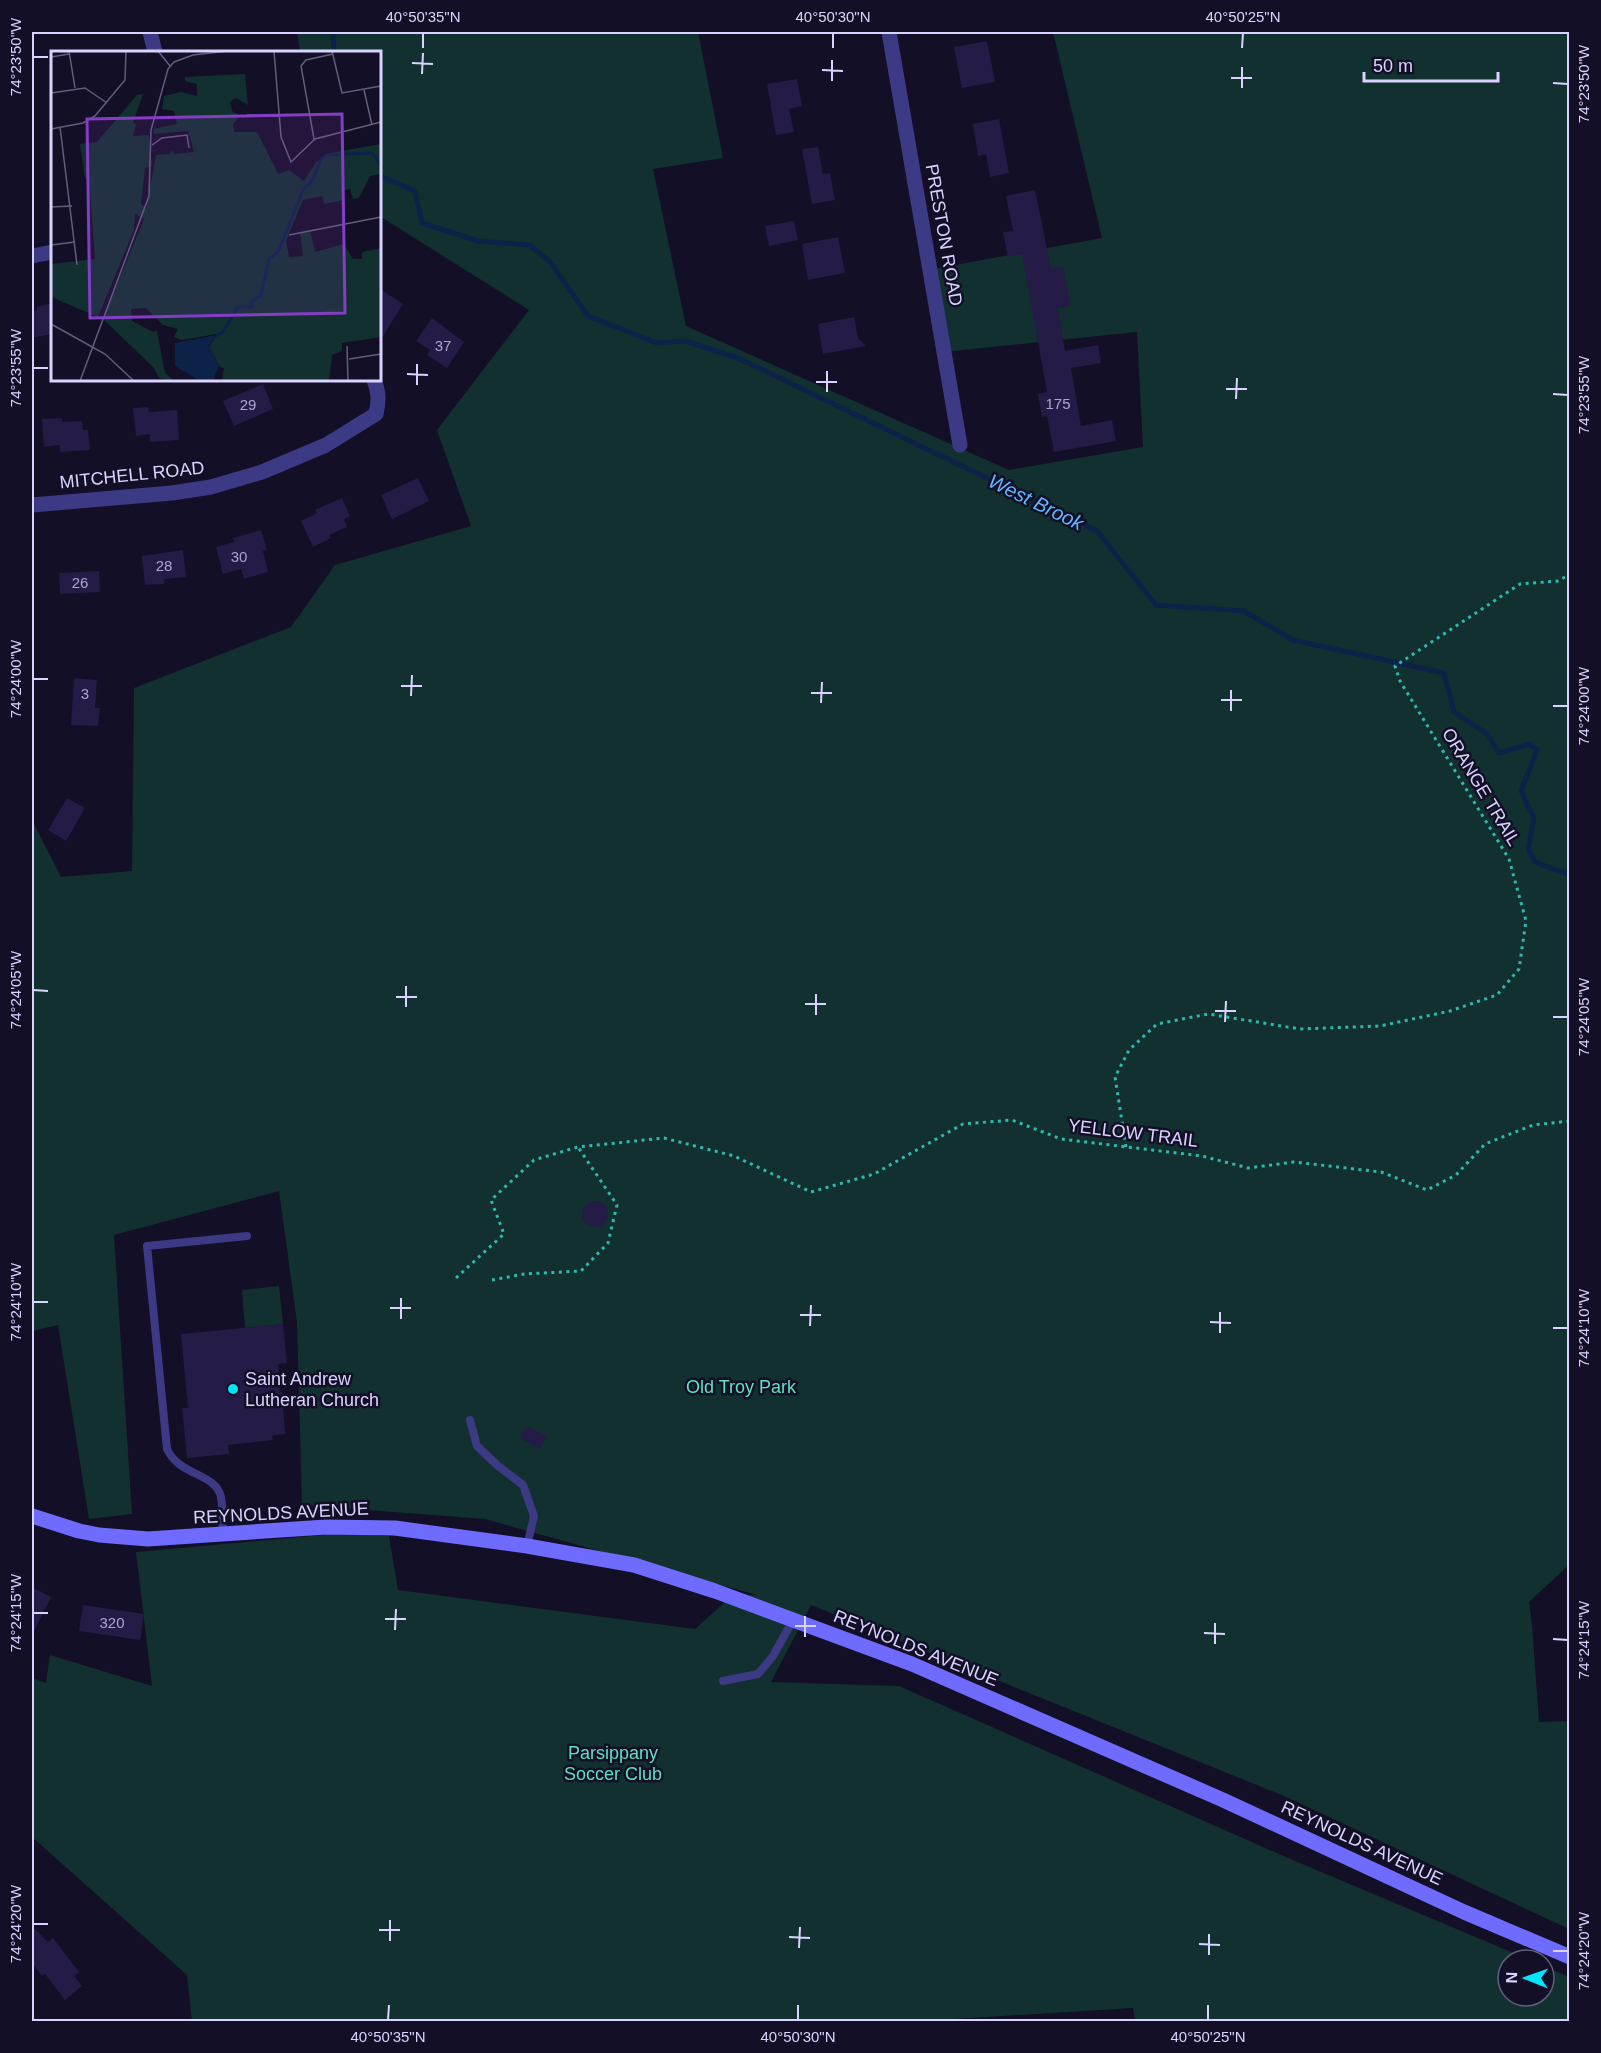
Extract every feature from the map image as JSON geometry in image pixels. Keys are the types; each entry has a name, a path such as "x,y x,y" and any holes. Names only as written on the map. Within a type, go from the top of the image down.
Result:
{"street":[{"path":"150,32 155,51"},
{"name":"PRESTON ROAD","path":"889,32 960,445"},
{"path":"32,256 51,252"},
{"name":"MITCHELL ROAD","path":"32,505 172,493 211,487 262,472 326,445 376,414 379,402 376,384"},
{"name":"REYNOLDS AVENUE","path":"32,1516 79,1532 148,1539 326,1527 395,1528 527,1546 634,1565 715,1591 912,1664 1223,1800 1464,1912 1569,1957"}],"lane":[{"path":"223,1535 219,1491 208,1480 176,1463 167,1449 147,1246 247,1236"},
{"path":"470,1420 477,1446 523,1485 534,1516 527,1546"},
{"path":"723,1681 758,1674 773,1656 793,1620"}],"path":[{"name":"ORANGE TRAIL","path":"1126,1147 1115,1077 1129,1050 1156,1024 1208,1014 1300,1029 1380,1026 1450,1011 1497,995 1519,969 1526,921 1509,859 1400,681 1395,666 1520,584 1558,581 1569,574"},
{"name":"YELLOW TRAIL","path":"456,1278 504,1234 491,1200 534,1160 578,1147 664,1138 734,1156 811,1192 874,1174 963,1124 1012,1120 1061,1139 1202,1156 1248,1168 1294,1162 1382,1172 1427,1190 1456,1174 1485,1144 1533,1125 1569,1121"},
{"path":"492,1280 524,1274 581,1271 608,1243 617,1205 578,1147"}],"green space":[{"path":"297,32 698,32 723,158 653,169 686,326 1009,470 1143,447 1137,332 944,352 928,270 1102,238 1053,32 1569,32 1570,1564 1529,1602 1539,1722 1569,1721 1569,1929 1284,1796 811,1605 771,1682 899,1686 1288,1858 1502,1948 1496,1948 1496,2008 1556,2008 1556,1971 1569,1977 1569,2021 1135,2022 1133,2008 906,2022 192,2021 187,1975 32,1837 32,1678 46,1683 50,1655 152,1686 136,1552 335,1534 389,1536 398,1590 695,1629 734,1594 757,1595 485,1519 302,1505 297,1322 279,1191 114,1235 132,1514 89,1519 58,1325 32,1331 32,820 61,877 132,871 134,688 291,627 335,565 471,526 437,430 529,310 381,217 381,51 300,51"},
{"path":"279,1286 283,1324 245,1328 242,1290"}],"building":[{"path":"987,41 995,82 962,88 954,47"},
{"path":"797,79 802,106 789,109 794,132 776,135 767,84"},
{"path":"999,119 1009,173 990,177 986,154 978,156 973,124"},
{"path":"818,147 823,174 830,173 835,200 812,204 802,149"},
{"path":"1035,190 1051,268 1063,266 1070,306 1058,308 1065,351 1098,345 1101,363 1071,368 1081,426 1112,420 1116,441 1054,452 1047,416 1042,417 1038,394 1047,392 1022,254 1008,257 1003,232 1013,231 1006,196"},
{"path":"794,221 798,240 769,246 765,226"},
{"path":"838,237 845,273 808,280 802,244"},
{"path":"381,290 403,304 381,339"},
{"path":"51,303 51,334 32,338 32,311 37,310 37,307"},
{"path":"854,317 858,338 866,346 823,354 818,324"},
{"path":"432,318 464,342 447,368 427,355 430,350 416,341"},
{"path":"263,384 273,409 234,426 223,401"},
{"path":"148,407 149,412 177,410 179,440 150,442 150,434 136,436 133,408"},
{"path":"62,418 62,422 82,421 83,430 88,430 90,450 60,452 60,445 44,447 42,419"},
{"path":"418,478 429,501 392,519 381,495"},
{"path":"342,498 350,516 344,519 347,527 329,535 331,538 313,547 301,521 317,513 315,510"},
{"path":"261,530 267,550 263,551 268,572 244,579 241,569 223,574 216,547 234,542 233,538"},
{"path":"183,550 186,577 164,579 164,584 145,585 142,556"},
{"path":"99,571 100,592 60,594 59,573"},
{"path":"74,678 97,680 95,708 100,708 98,726 71,725"},
{"path":"67,798 85,808 66,841 48,830"},
{"path":"595,1201 604,1205 608,1214 604,1223 595,1227 586,1223 582,1214 586,1205"},
{"name":"Saint Andrew Lutheran Church","path":"283,1324 287,1363 278,1364 285,1434 272,1436 273,1440 228,1445 229,1454 187,1458 182,1408 188,1408 181,1334"},
{"path":"526,1426 547,1436 540,1449 520,1438"},
{"path":"32,1587 51,1597 32,1635"},
{"path":"83,1605 144,1614 140,1640 79,1631"},
{"path":"32,1926 48,1942 53,1938 79,1972 74,1976 82,1986 65,2000 45,1974 42,1976 32,1963"}],"waterway":[{"name":"West Brook","path":"333,32 334,51"},
{"name":"West Brook","path":"381,176 415,191 422,223 478,241 530,245 551,263 588,316 657,343 685,341 738,358 1097,531 1156,605 1244,611 1293,640 1444,673 1454,712 1487,734 1499,753 1530,744 1537,750 1521,791 1534,818 1528,849 1535,862 1570,875"}],"place":[{"name":"Saint Andrew Lutheran Church","path":"233,1389"}],"park label":[{"name":"Old Troy Park","path":"741,1387"},
{"name":"Parsippany Soccer Club","path":"613,1763"}]}
